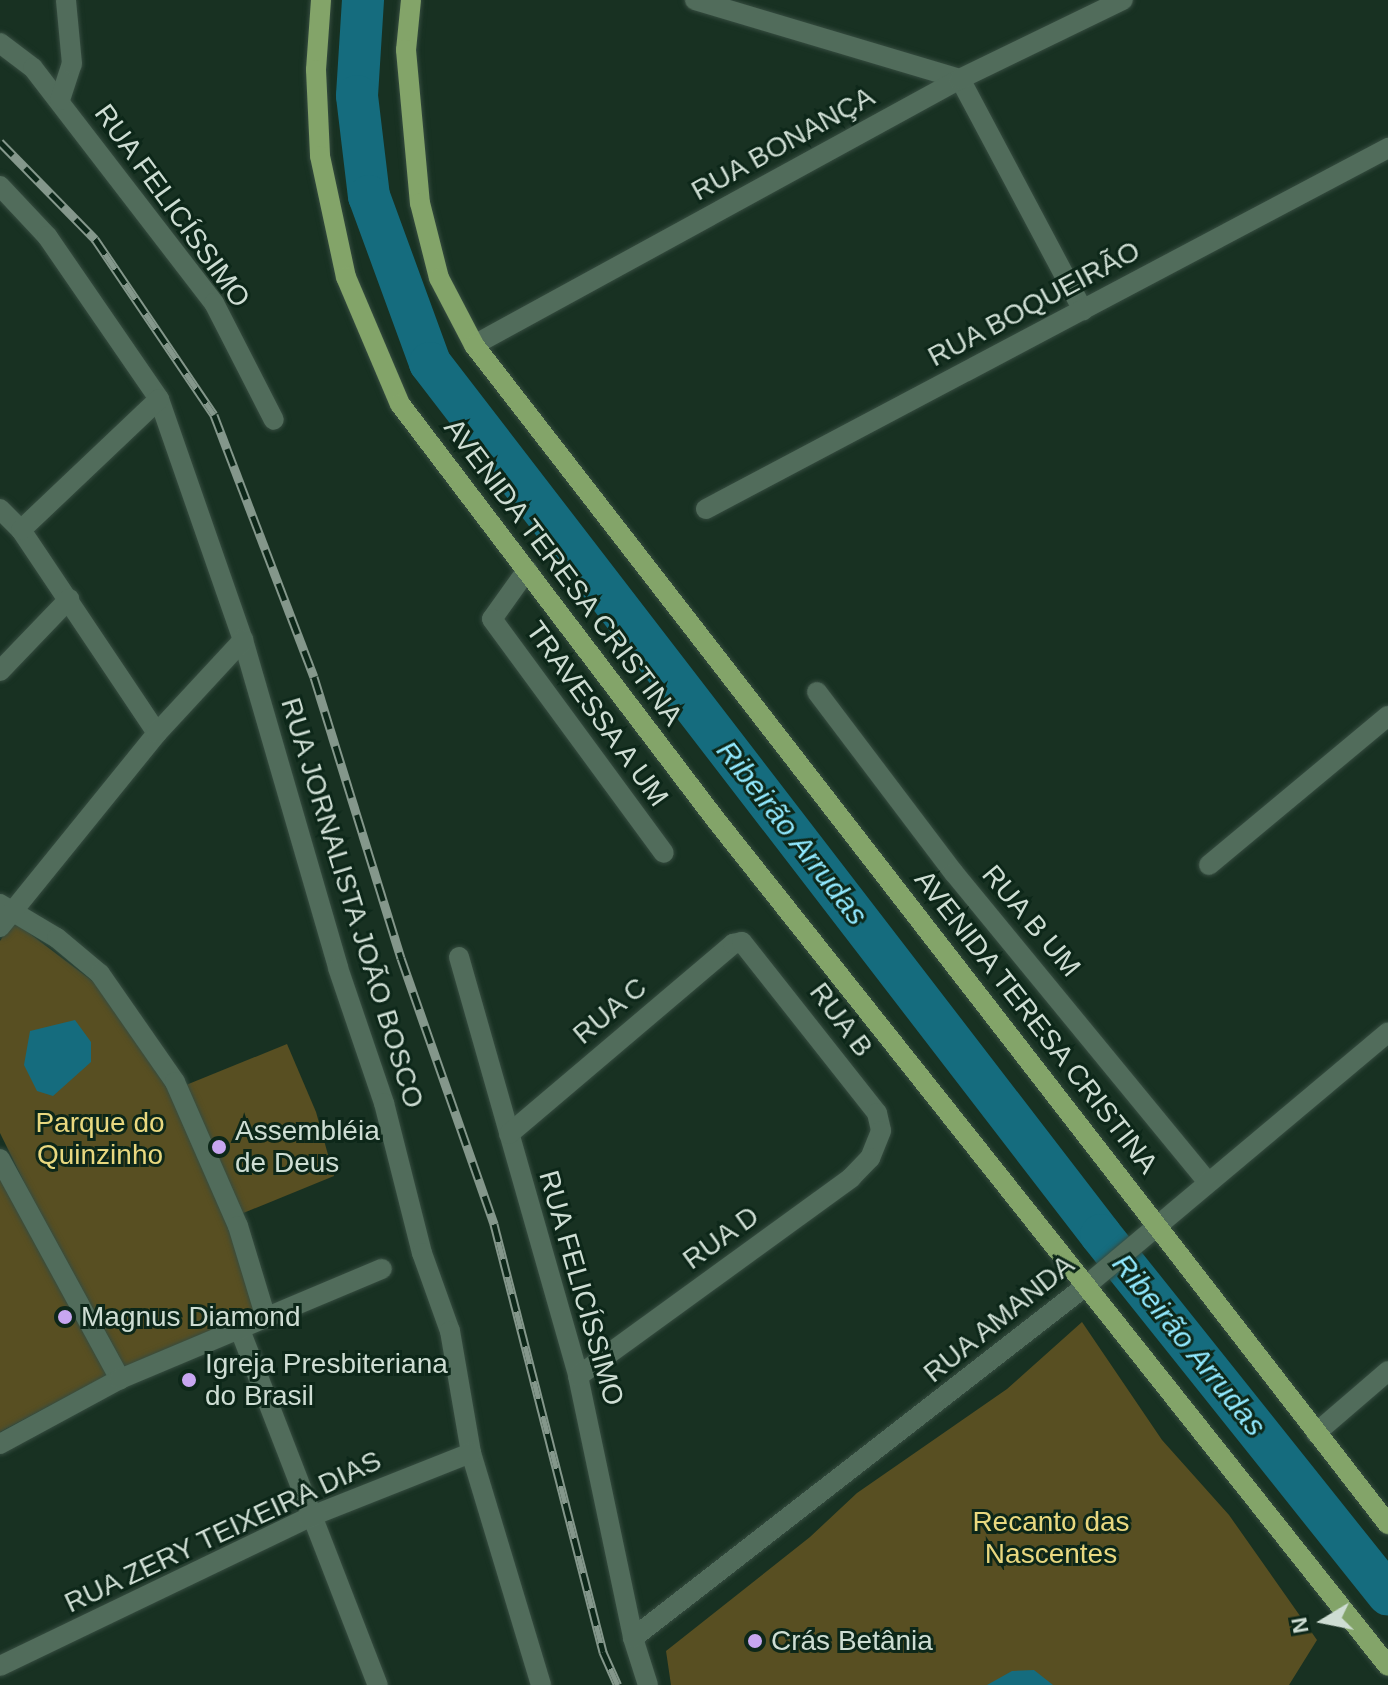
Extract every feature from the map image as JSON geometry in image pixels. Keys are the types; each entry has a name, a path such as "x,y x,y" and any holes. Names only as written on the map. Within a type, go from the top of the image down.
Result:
{"main road":[{"name":"AVENIDA TERESA CRISTINA","path":"321,0 316,70 320,156 346,277 400,404 716,820 1388,1666"},
{"name":"AVENIDA TERESA CRISTINA","path":"411,0 406,50 420,203 439,278 474,345 1388,1524"}],"street":[{"path":"60,100 72,64 66,0"},
{"path":"695,0 960,79 1083,310"},
{"name":"RUA BONANÇA","path":"474,345 960,79 1123,0"},
{"name":"RUA FELICÍSSIMO","path":"0,43 33,68 60,100 214,303 274,420"},
{"name":"RUA BOQUEIRÃO","path":"706,509 1388,148"},
{"name":"RUA JORNALISTA JOÃO BOSCO","path":"0,187 47,236 159,399 243,640 338,968 384,1103 422,1253 450,1331 471,1453 541,1685"},
{"path":"21,530 159,399"},
{"path":"0,509 21,530 157,733"},
{"name":"TRAVESSA A UM","path":"527,570 492,619 664,853"},
{"path":"0,671 69,599"},
{"path":"243,640 157,733 4,915 57,938 100,974 175,1082 238,1226 266,1318"},
{"name":"RUA B UM","path":"817,692 954,873 1207,1181"},
{"path":"1209,865 1388,716"},
{"name":"RUA C","path":"509,1134 733,944 750,947"},
{"name":"RUA B","path":"750,947 877,1113 881,1131"},
{"name":"RUA FELICÍSSIMO","path":"459,957 578,1376 633,1638 648,1685"},
{"name":"RUA AMANDA","path":"633,1638 1087,1285 1159,1227 1207,1181 1388,1032"},
{"name":"RUA D","path":"578,1376 851,1178 870,1158 881,1131"},
{"path":"0,1159 120,1379"},
{"path":"0,1444 120,1379 382,1269"},
{"path":"240,1330 309,1517 378,1685"},
{"path":"1316,1433 1388,1371"},
{"name":"RUA ZERY TEIXEIRA DIAS","path":"0,1666 309,1517 471,1453"}],"green space":[{"name":"Parque do Quinzinho","path":"13,921 95,983 176,1101 220,1205 258,1315 118,1373 0,1133 0,941"},
{"path":"287,1044 316,1112 334,1176 241,1214 186,1085"},
{"path":"0,1175 108,1375 0,1432"},
{"name":"Recanto das Nascentes","path":"1082,1322 1162,1440 1229,1515 1317,1640 1289,1685 671,1685 666,1651 810,1537 857,1493 1007,1389"}],"water":[{"path":"75,1020 91,1042 91,1062 53,1096 37,1091 24,1065 30,1031"},
{"path":"1034,1670 1053,1685 987,1685 1012,1671"}],"waterway":[{"name":"Ribeirão Arrudas","path":"363,0 357,96 369,196 430,363 1101,1235 1388,1595"}],"railway":[{"path":"0,142 95,239 214,415 314,677 401,958 494,1224 603,1652 618,1685"}],"place":[{"name":"Assembléia de Deus","path":"219,1147"},
{"name":"Magnus Diamond","path":"65,1317"},
{"name":"Igreja Presbiteriana do Brasil","path":"189,1380"},
{"name":"Crás Betânia","path":"755,1641"}]}
